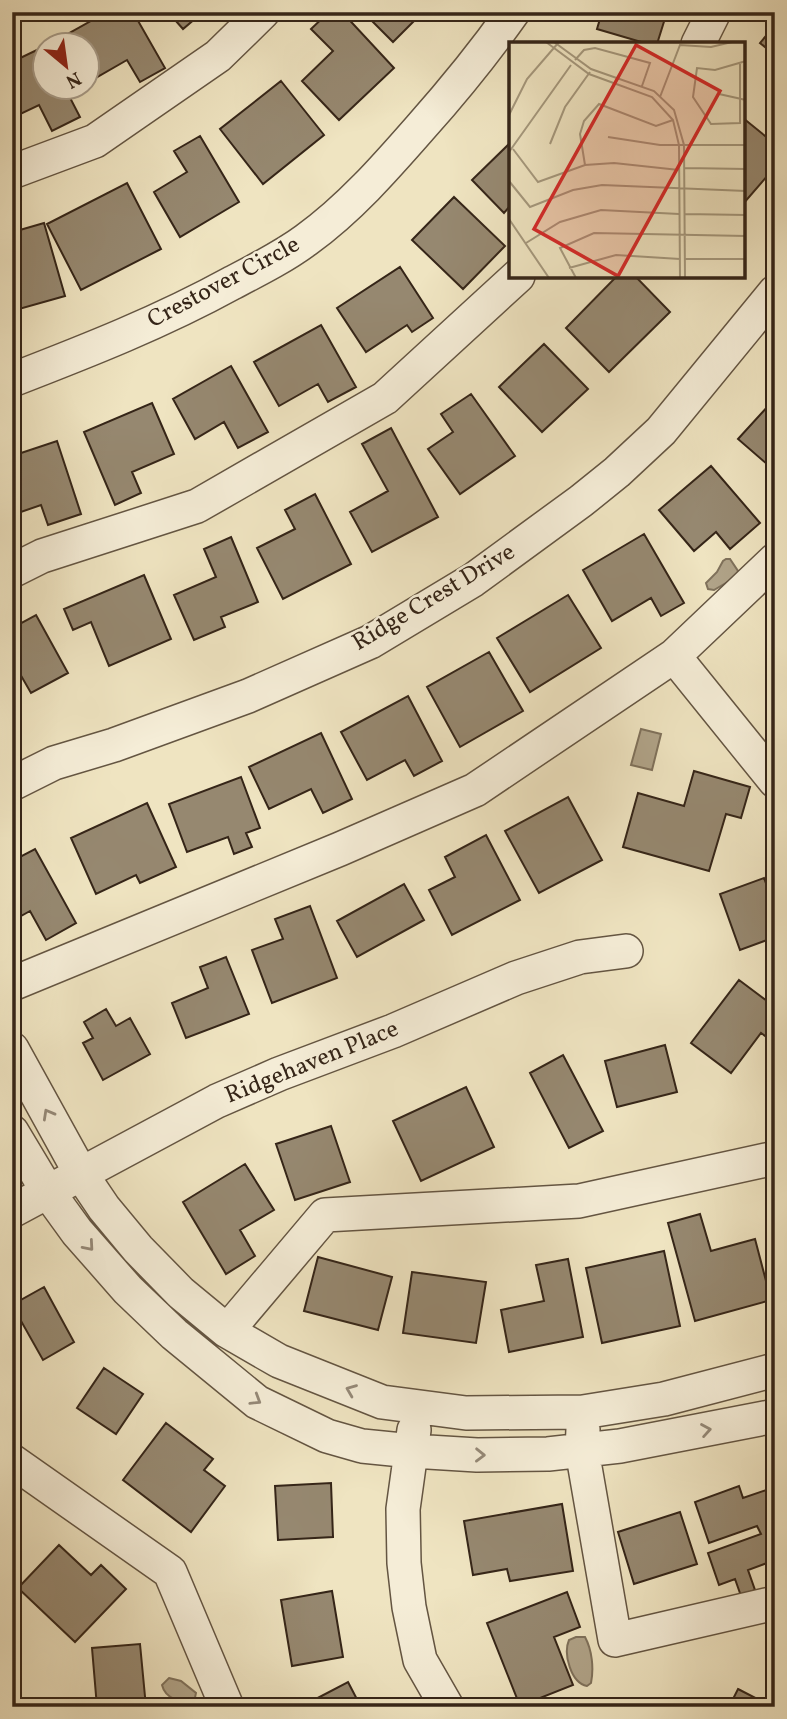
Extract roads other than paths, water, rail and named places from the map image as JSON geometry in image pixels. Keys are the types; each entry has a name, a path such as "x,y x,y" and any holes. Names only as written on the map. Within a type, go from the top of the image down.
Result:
{"street":[{"path":"12,172 95,141 218,56 262,12"},
{"name":"Crestover Circle","path":"12,380 112,341 187,307 270,263 306,240 343,210 381,173 463,79 513,12"},
{"path":"699,42 715,12"},
{"path":"12,571 42,556 197,506 385,397 516,278"},
{"name":"Ridge Crest Drive","path":"12,784 54,763 114,745 248,696 370,642 473,580 581,501 661,431 775,292"},
{"path":"12,984 341,849 475,790 674,656 775,560"},
{"path":"674,656 775,781"},
{"name":"Ridgehaven Place","path":"12,1211 217,1101 279,1074 393,1031 516,978 580,957 626,951"},
{"path":"12,1049 81,1174 104,1208 138,1249 181,1293 227,1331 279,1361 382,1402 466,1413 583,1412 664,1399 775,1370"},
{"path":"12,1132 48,1192 77,1232 128,1290 185,1343 257,1402 327,1436 362,1446 412,1451 477,1455 548,1454 620,1446 775,1416"},
{"path":"227,1331 325,1215 579,1201 775,1158"},
{"path":"416,1406 403,1509 404,1563 409,1608 420,1660 447,1707"},
{"path":"583,1412 582,1450 615,1640 775,1603"},
{"path":"12,1461 170,1572 227,1707"}]}
